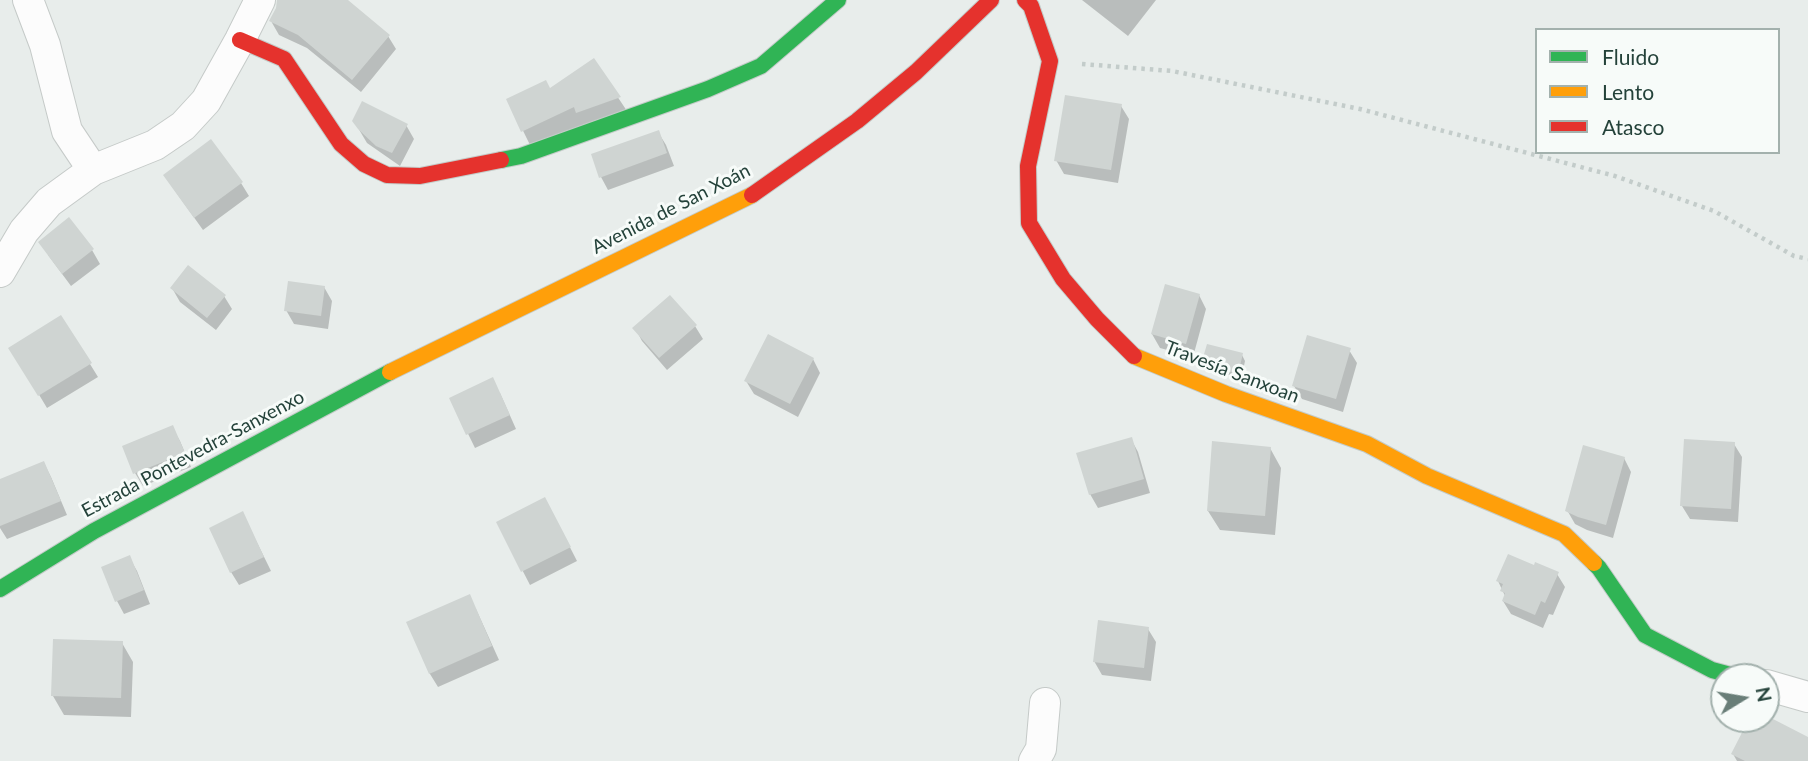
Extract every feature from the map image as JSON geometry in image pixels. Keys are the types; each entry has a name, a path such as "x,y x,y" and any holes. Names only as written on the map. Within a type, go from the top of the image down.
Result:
{"street":[{"path":"28,0 45,44 67,131 93,170"},
{"path":"0,272 24,231 49,202 93,170 155,145 183,126 206,101 260,0"},
{"path":"240,40 284,59 341,144 364,164 387,175 420,176 521,156 708,89 761,66 838,0"},
{"name":"Avenida de San Xoán","path":"409,362 748,197 857,121 916,72 991,0"},
{"path":"1025,0 1031,6 1050,61"},
{"name":"Travesía Sanxoan","path":"1050,61 1028,166 1029,223 1063,279 1097,319 1136,358 1226,394 1367,444 1427,476 1564,534 1599,568 1645,635 1710,669"},
{"name":"Estrada Pontevedra-Sanxenxo","path":"0,589 94,531 409,362"},
{"path":"1780,689 1808,696"},
{"path":"1034,761 1041,748 1045,703"}],"path":[{"path":"1050,61 1172,71 1360,109 1615,176 1714,211 1794,256 1808,259"}],"building":[{"path":"277,0 348,0 390,35 352,80 298,35 269,21"},
{"path":"594,58 621,97 576,113 574,107 521,132 506,99 546,80 550,88"},
{"path":"1065,95 1122,104 1111,170 1054,161"},
{"path":"362,101 408,124 392,153 376,146 352,121"},
{"path":"659,130 667,153 599,178 591,154"},
{"path":"211,139 243,182 194,218 163,175"},
{"path":"69,217 94,249 62,274 38,242"},
{"path":"188,265 226,295 207,318 170,288"},
{"path":"288,281 325,286 321,316 284,311"},
{"path":"1165,284 1200,294 1186,344 1151,334"},
{"path":"670,295 697,325 659,358 632,328"},
{"path":"61,315 92,363 38,396 8,348"},
{"path":"768,334 814,358 790,404 744,381"},
{"path":"1307,335 1351,348 1336,399 1292,386"},
{"path":"1207,344 1243,353 1238,375 1202,361"},
{"path":"493,377 510,415 466,435 449,398"},
{"path":"173,425 185,453 133,474 122,446"},
{"path":"1132,437 1144,479 1089,495 1076,453"},
{"path":"1684,439 1735,442 1731,509 1680,506"},
{"path":"1212,441 1271,447 1265,516 1207,511"},
{"path":"1583,445 1625,457 1606,525 1565,511"},
{"path":"44,461 61,501 0,526 0,479"},
{"path":"545,497 571,547 521,572 496,522"},
{"path":"243,511 264,557 230,573 209,528"},
{"path":"1508,554 1559,572 1545,603 1541,601 1535,615 1502,601 1505,593 1500,591 1503,584 1496,581"},
{"path":"130,555 144,590 115,602 101,567"},
{"path":"470,594 492,646 429,674 406,622"},
{"path":"1098,620 1149,627 1144,668 1093,662"},
{"path":"53,639 123,641 121,698 51,696"},
{"path":"1780,723 1808,737 1808,761 1745,761 1731,754 1742,733 1780,733"}],"traffic: fast":[{"path":"501,160 521,156 708,89 761,66 838,0"},
{"path":"0,589 94,531 390,372"},
{"path":"1594,563 1645,635 1710,669"}],"traffic: slow":[{"path":"390,372 752,195"},
{"path":"1134,356 1226,394 1367,444 1427,476 1564,534 1594,563"}],"traffic: jam":[{"path":"752,195 857,121 916,72 991,0"},
{"path":"1025,0 1031,6 1050,61 1028,166 1029,223 1063,279 1097,319 1134,356"},
{"path":"240,40 284,59 341,144 364,164 387,175 420,176 501,160"}]}
